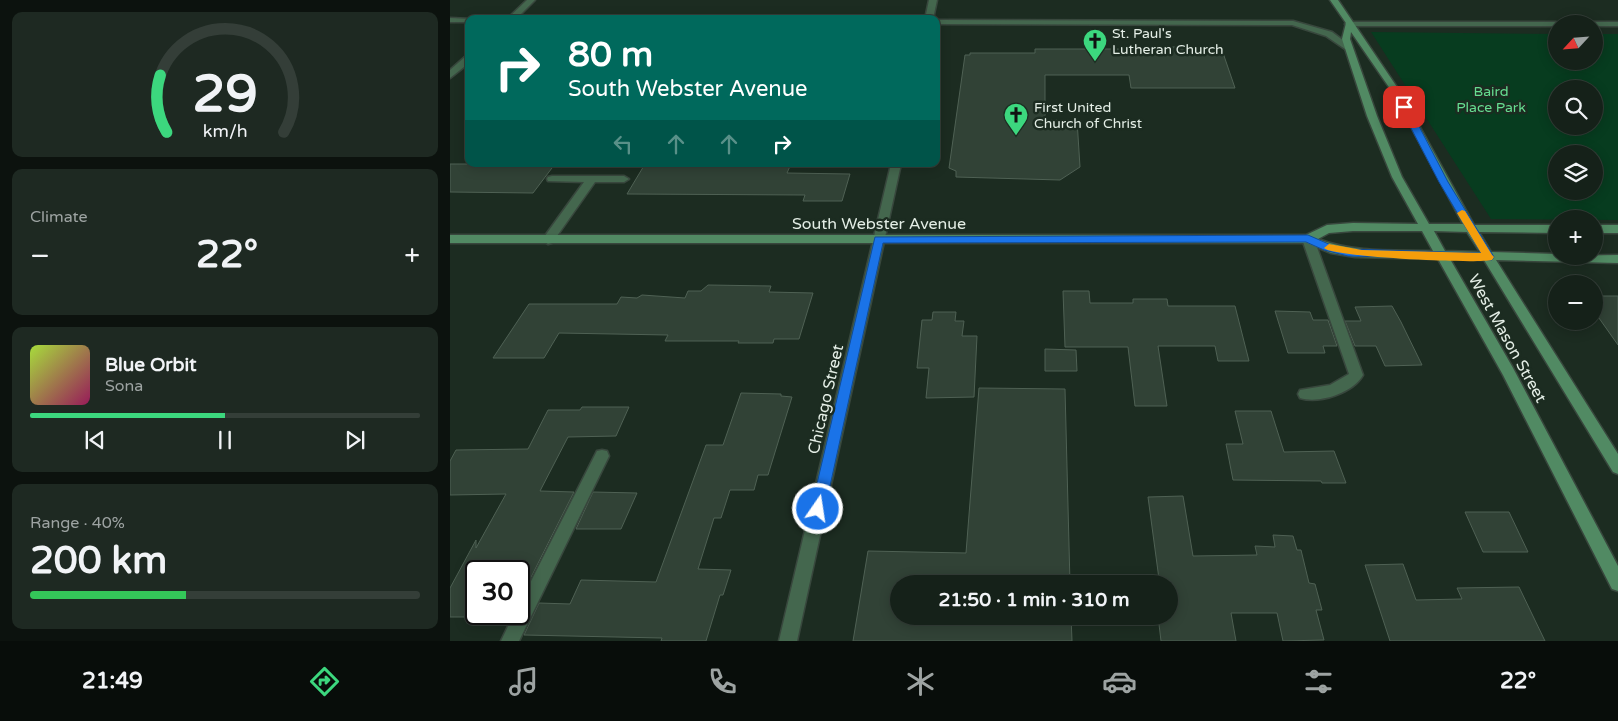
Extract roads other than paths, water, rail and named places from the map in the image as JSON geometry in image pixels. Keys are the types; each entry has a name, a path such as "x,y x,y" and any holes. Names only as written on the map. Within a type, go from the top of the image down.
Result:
{"main road":[{"name":"West Mason Street","path":"1334,0 1397,94 1470,227 1618,467"},
{"name":"West Mason Street","path":"1349,24 1346,36 1348,47 1387,155 1425,227 1526,404 1618,583"},
{"name":"South Webster Avenue","path":"450,239 1308,239 1334,228 1548,228"},
{"path":"1603,229 1618,229"},
{"name":"South Webster Avenue","path":"1308,239 1328,248 1348,252 1442,256 1618,259"}],"street":[{"path":"515,15 531,0"},
{"path":"930,15 933,0"},
{"path":"450,20 465,20"},
{"path":"940,22 1293,23 1329,34 1348,47"},
{"path":"1349,24 1548,24"},
{"path":"1603,24 1618,24"},
{"path":"450,75 465,62"},
{"name":"Chicago Street","path":"788,641 895,167"},
{"path":"552,179 624,179"},
{"path":"548,240 592,179"},
{"path":"1305,394 1334,390 1350,381 1356,375 1308,239"},
{"path":"510,641 602,456"}],"place":[{"name":"St. Paul's Lutheran Church","path":"1095,62"},
{"name":"First United Church of Christ","path":"1016,136"}],"park label":[{"name":"Baird Place Park","path":"1491,99"}]}
